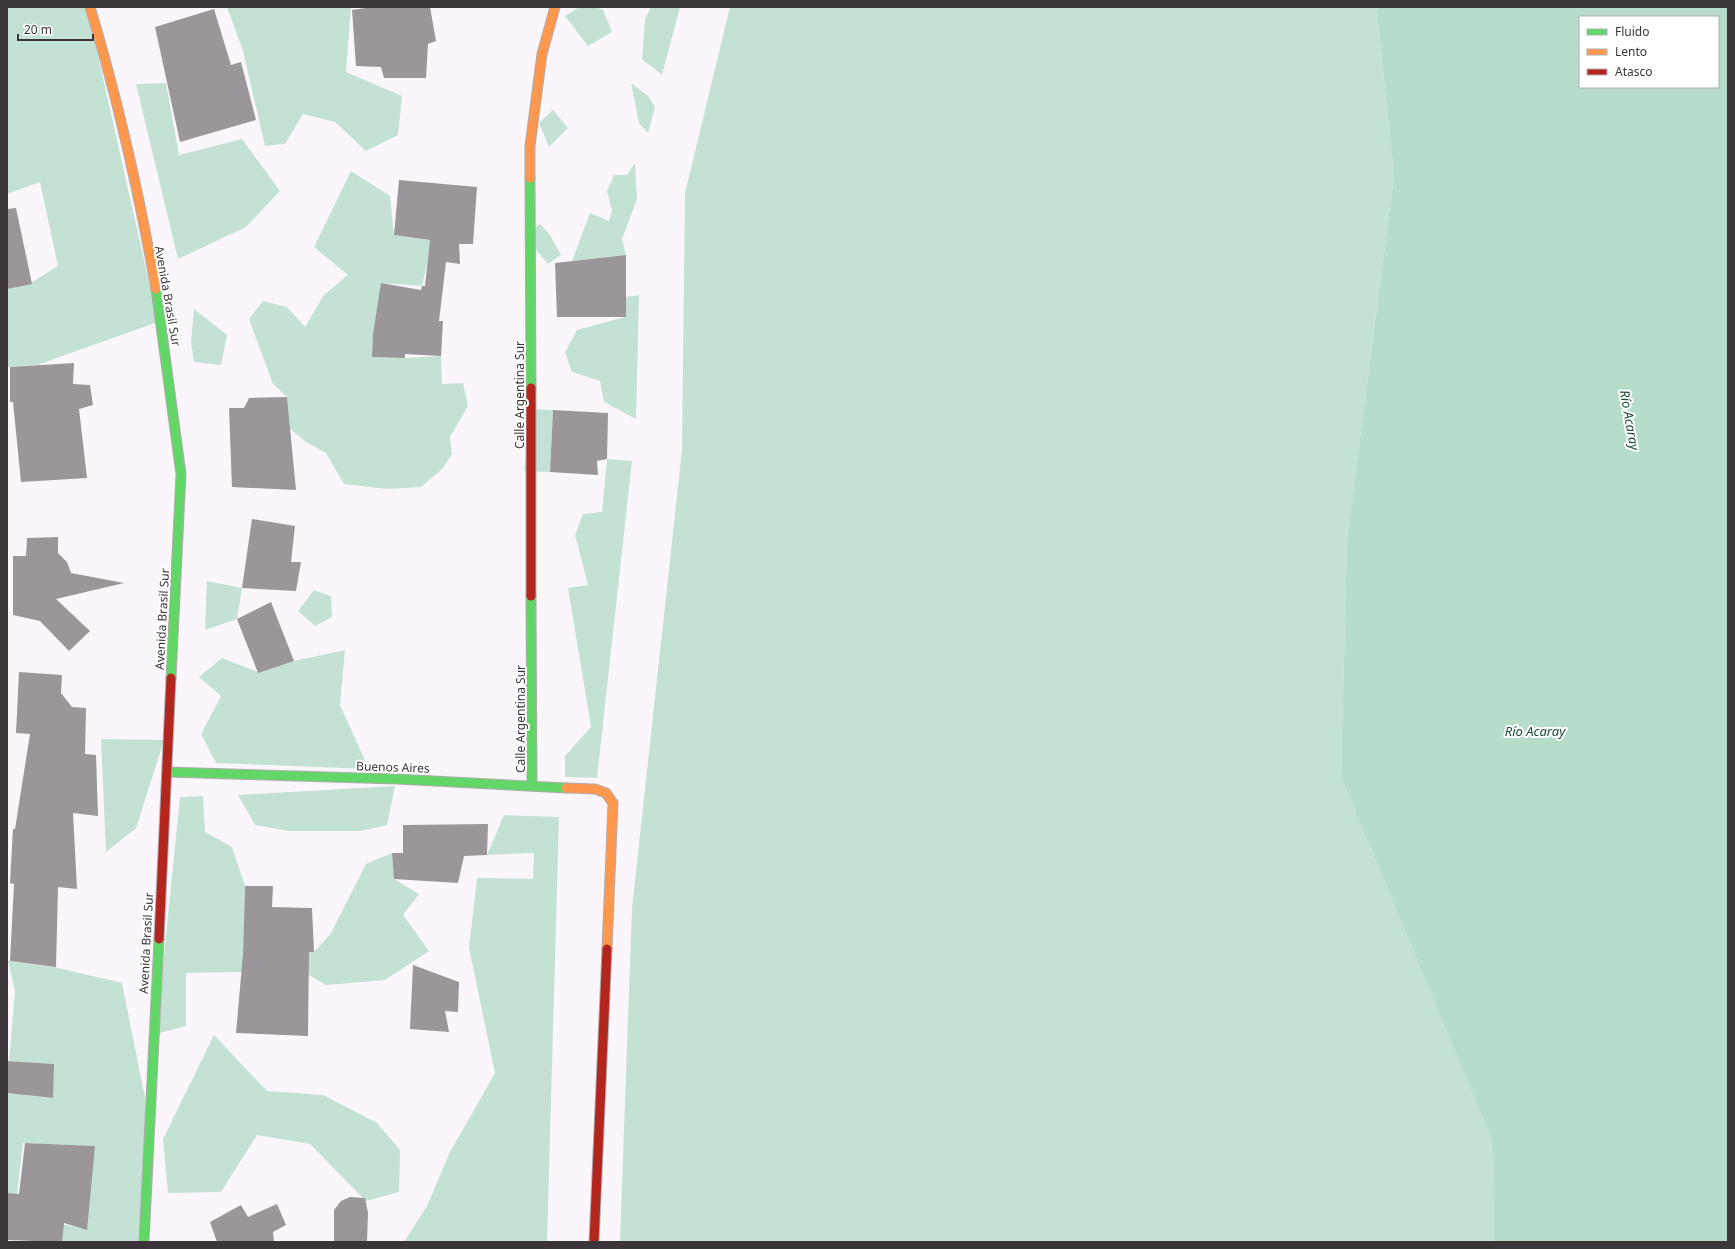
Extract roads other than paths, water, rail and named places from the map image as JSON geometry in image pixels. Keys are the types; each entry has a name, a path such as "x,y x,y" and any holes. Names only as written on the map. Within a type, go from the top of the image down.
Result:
{"street":[{"name":"Avenida Brasil Sur","path":"90,7 104,53 138,187 170,380 181,474 144,1242"},
{"name":"Calle Argentina Sur","path":"532,785 530,146 542,54 554,7"},
{"name":"Buenos Aires","path":"167,772 532,785 595,789 606,793 613,803 594,1242"}],"water":[{"name":"Río Acaray","path":"1378,7 1728,7 1728,1242 1494,1242 1492,1141 1341,777 1347,539 1394,176 1377,12"}]}
